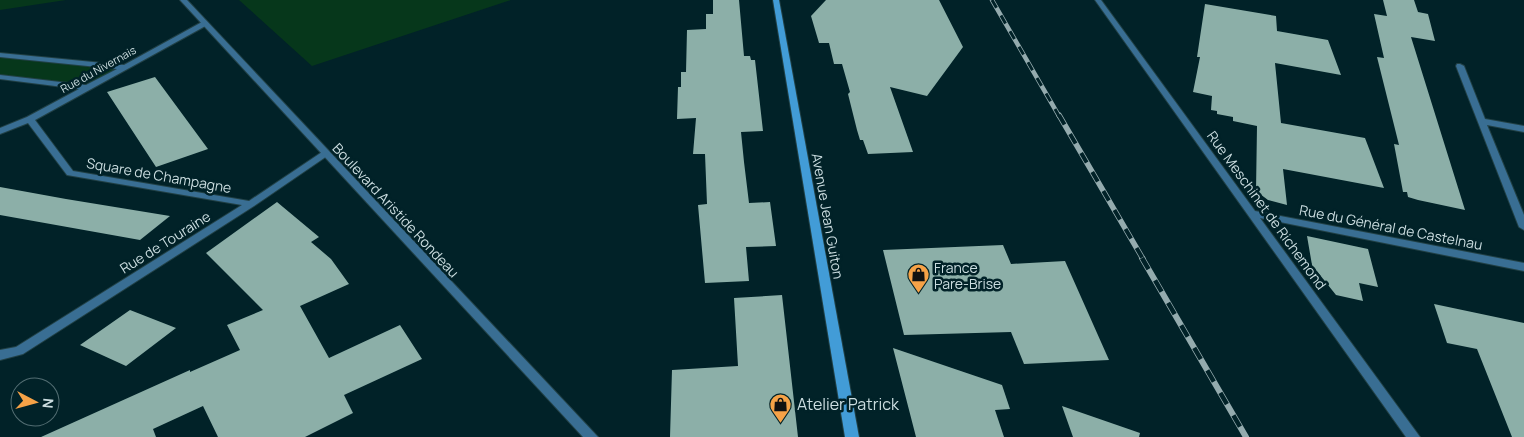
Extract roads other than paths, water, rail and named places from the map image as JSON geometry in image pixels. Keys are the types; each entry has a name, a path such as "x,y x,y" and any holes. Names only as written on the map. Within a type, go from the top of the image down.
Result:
{"main road":[{"name":"Avenue Jean Guiton","path":"776,0 852,437"}],"street":[{"name":"Boulevard Aristide Rondeau","path":"183,0 590,437"},
{"name":"Rue Meschinet de Richemond","path":"1098,0 1413,437"},
{"name":"Rue du Nivernais","path":"0,131 30,119 205,24"},
{"path":"0,55 126,67"},
{"path":"1460,66 1524,227"},
{"path":"0,77 88,88"},
{"name":"Square de Champagne","path":"30,119 70,173 251,204"},
{"path":"1481,121 1524,129"},
{"name":"Rue de Touraine","path":"0,355 19,351 251,204 325,154"},
{"name":"Rue du Général de Castelnau","path":"1252,213 1524,266"}],"railway":[{"path":"992,0 1059,116"},
{"path":"1059,115 1143,259"},
{"path":"1142,258 1246,437"}],"place":[{"name":"France Pare-Brise","path":"918,294"},
{"name":"Atelier Patrick","path":"781,423"}]}
